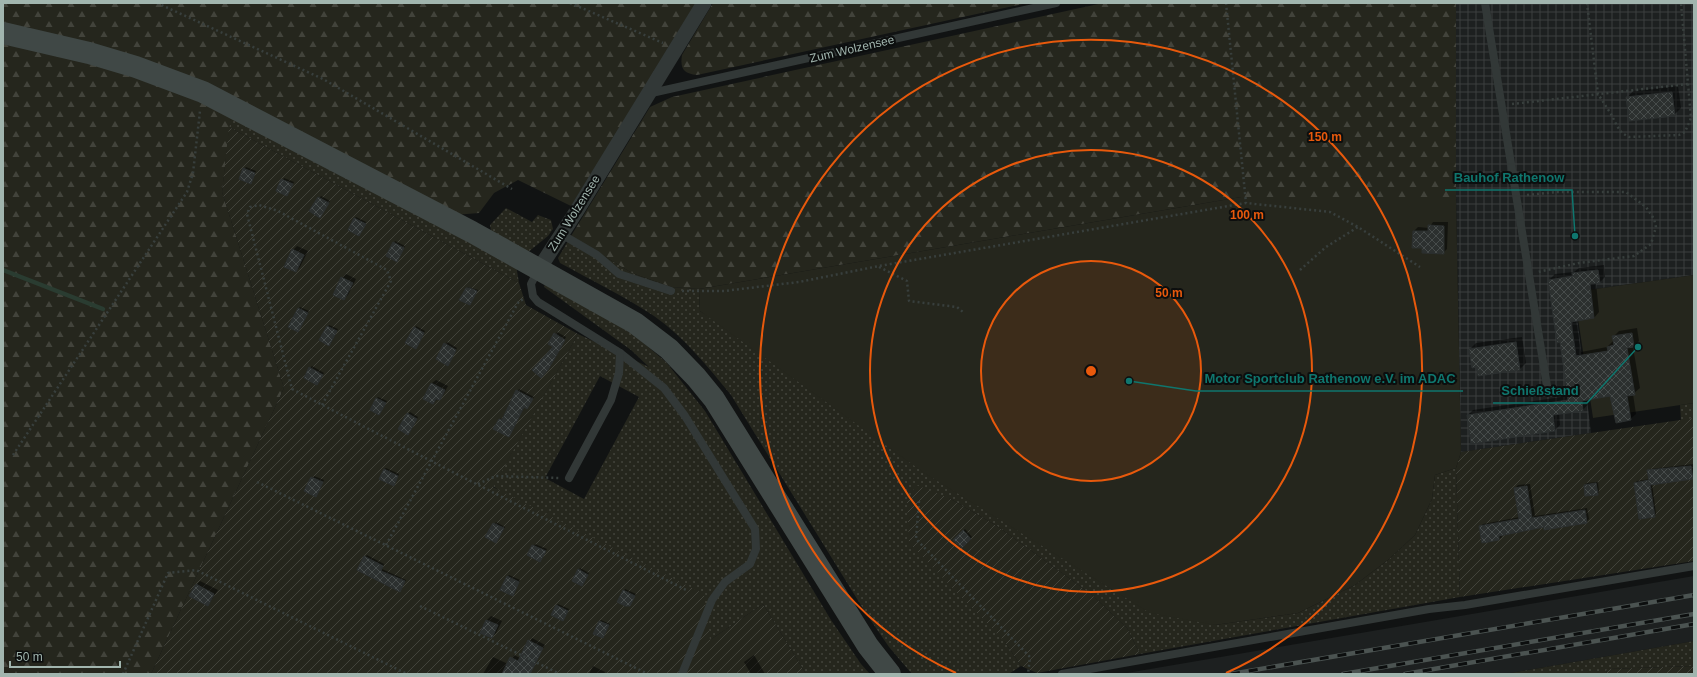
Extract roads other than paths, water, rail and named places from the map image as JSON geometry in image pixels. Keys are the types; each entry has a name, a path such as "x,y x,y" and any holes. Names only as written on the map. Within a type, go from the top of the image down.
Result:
{"main road":[{"path":"3,33 90,53 130,65 203,92 539,269 635,323 669,349 696,377 729,422 868,646 890,674"}],"street":[{"name":"Zum Wolzensee","path":"539,269 704,3"}],"lane":[{"name":"Zum Wolzensee","path":"647,95 1056,3"},
{"path":"1485,3 1517,196 1546,386"},
{"path":"562,234 597,255 619,274 671,291"},
{"path":"539,269 531,284 533,296 538,302 620,353 664,388 685,416 755,528 756,549 750,564 725,582 712,600 682,674"},
{"path":"569,478 611,400 619,373 620,353"},
{"path":"1062,674 1429,609 1465,605 1694,566"}],"waterway":[{"path":"3,270 103,309"}],"railway":[{"path":"1231,674 1694,595"},
{"path":"1343,674 1694,614"},
{"path":"1405,674 1694,624"}],"place":[{"name":"Bauhof Rathenow","path":"1575,236"},
{"name":"Schießstand","path":"1638,347"},
{"name":"Motor Sportclub Rathenow e.V. im ADAC","path":"1129,381"}]}
